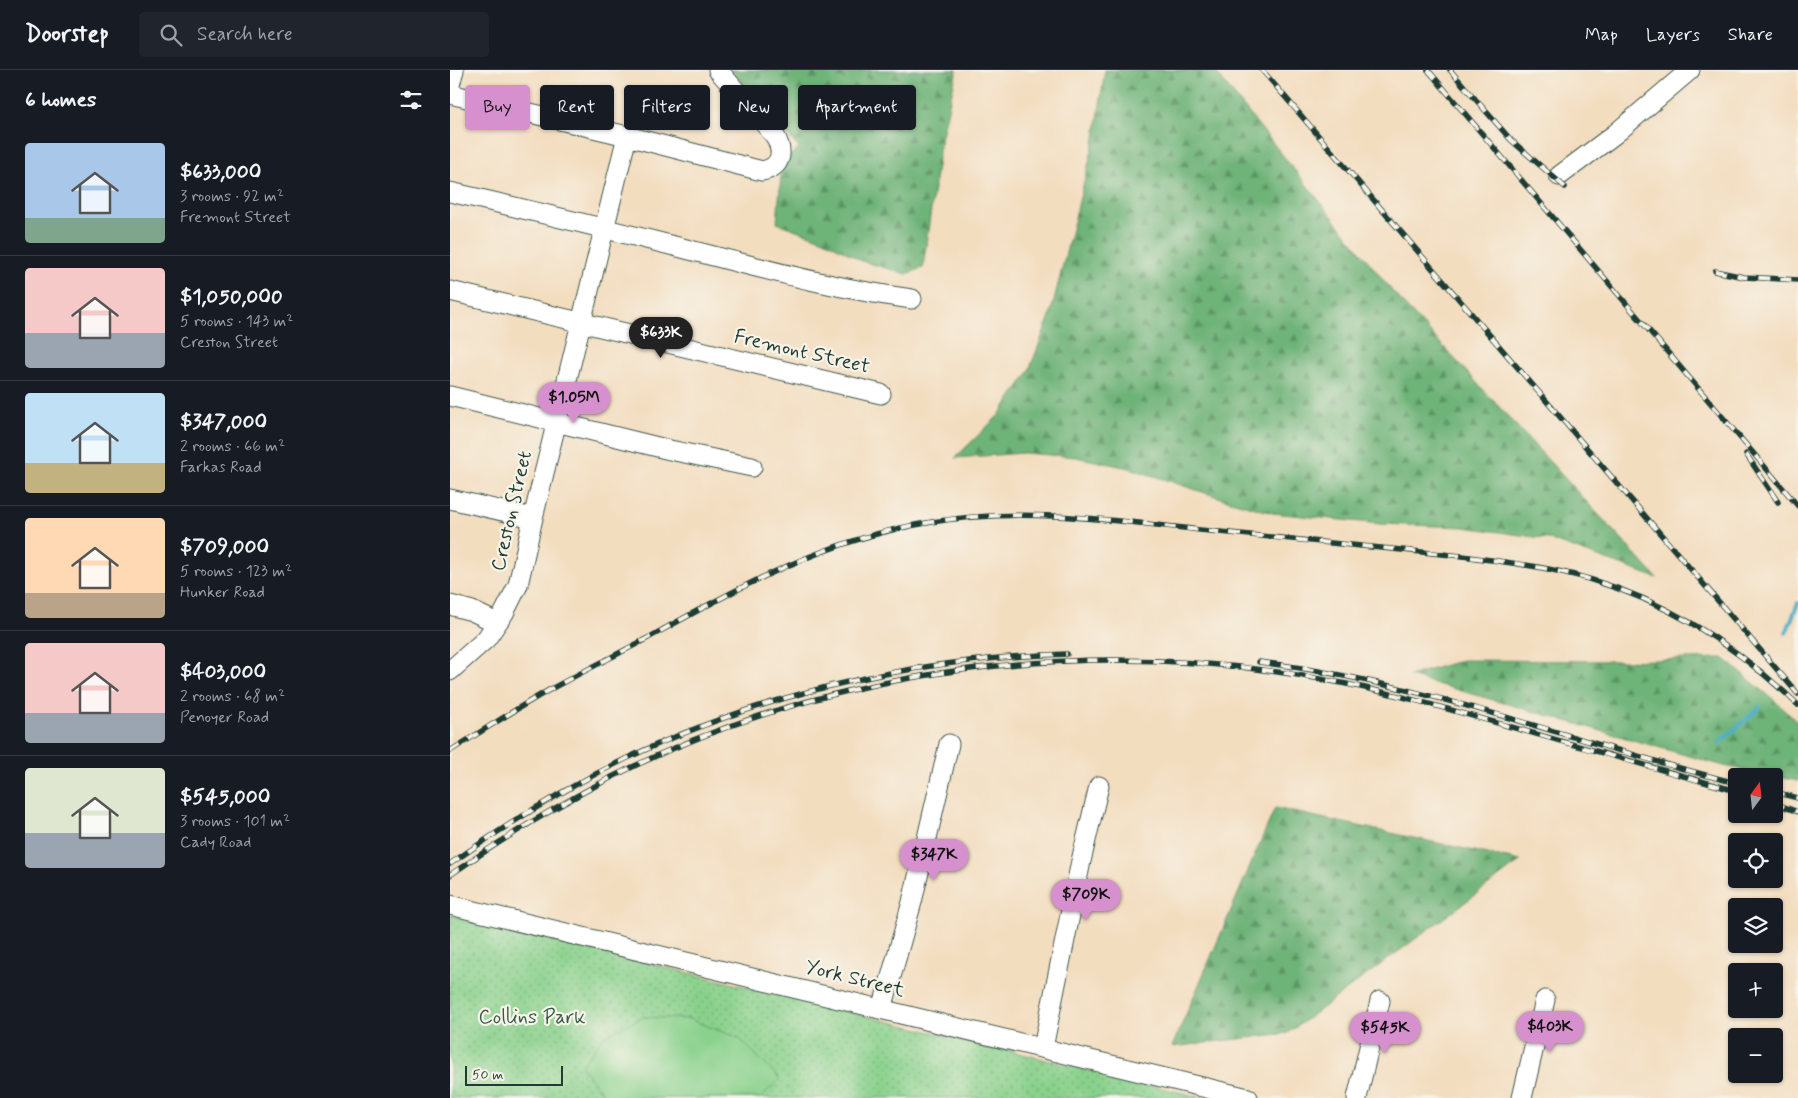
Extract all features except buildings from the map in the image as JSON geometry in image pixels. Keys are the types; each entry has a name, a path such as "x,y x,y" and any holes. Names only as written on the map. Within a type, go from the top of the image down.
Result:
{"street":[{"path":"450,85 454,70"},
{"path":"450,94 762,170 771,169 777,164 780,151 775,136 718,70"},
{"path":"1559,176 1615,134 1690,70"},
{"name":"Creston Street","path":"450,671 486,639 518,585 627,136"},
{"path":"450,192 605,228 786,275 870,293 912,298"},
{"name":"Fremont Street","path":"450,291 881,394"},
{"path":"450,396 670,450 752,467"},
{"path":"450,499 533,518"},
{"path":"450,605 472,611 497,623"},
{"path":"882,1009 912,902 949,744"},
{"path":"1043,1048 1081,860 1099,786"},
{"name":"York Street","path":"450,905 1248,1098"},
{"path":"1522,1098 1546,1000"},
{"path":"1356,1098 1380,1001"}],"green space":[{"path":"731,70 957,70 940,144 923,268 906,274 862,261 824,240 777,223 782,163 799,148 783,130 788,130 788,85 744,85"},
{"path":"1105,70 1214,70 1393,292 1657,578 1548,539 1464,527 1380,524 1273,513 1129,468 1076,457 1024,453 955,458 999,415 1028,373 1050,316 1095,138"},
{"path":"1723,658 1773,699 1798,723 1798,781 1783,778 1783,768 1734,768 1724,766 1409,676 1463,660 1622,661"},
{"path":"1275,808 1521,861 1288,1033 1172,1047"},
{"name":"Collins Park","path":"450,915 1203,1098 450,1098"},
{"path":"643,1017 689,1019 739,1038 780,1079 761,1098 606,1098 581,1066 604,1036"}],"waterway":[{"path":"1786,633 1798,603"},
{"path":"1719,743 1760,707"}],"railway":[{"path":"1262,70 1798,694"},
{"path":"1428,70 1798,506"},
{"path":"1450,70 1511,140 1565,187"},
{"path":"1715,271 1744,277 1798,280"},
{"path":"1746,454 1778,502"},
{"path":"450,751 551,689 715,601 784,567 855,540 893,530 932,522 999,516 1033,515 1134,522 1462,556 1528,565 1560,572 1621,590 1649,601 1676,615 1728,647 1776,684 1798,705"},
{"path":"450,864 547,801 619,762 680,735 742,712 806,692 870,677 936,665 1001,658 1067,654"},
{"path":"450,875 570,799 612,777 696,739 783,709 872,685 964,670 1056,661 1148,661 1240,667 1331,681 1376,690 1728,789"},
{"path":"1259,662 1320,671 1440,699 1728,781"},
{"path":"1783,794 1798,798"},
{"path":"1783,806 1798,812"}]}
